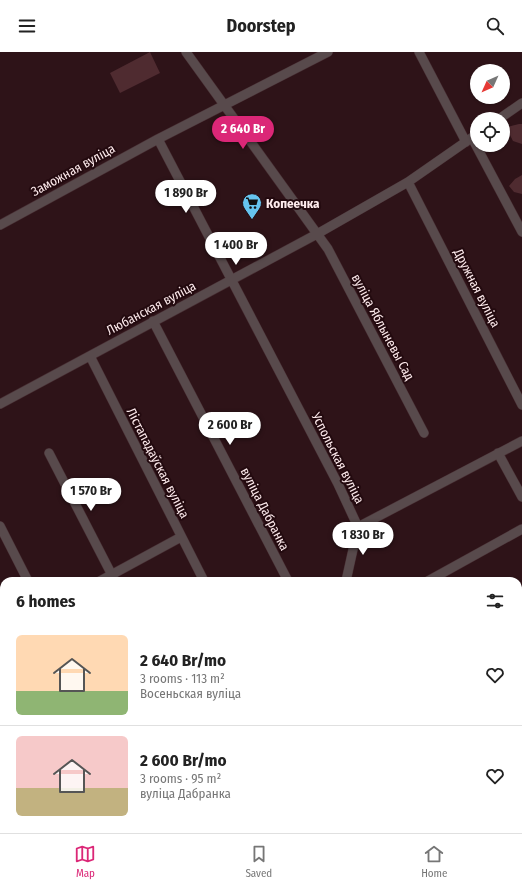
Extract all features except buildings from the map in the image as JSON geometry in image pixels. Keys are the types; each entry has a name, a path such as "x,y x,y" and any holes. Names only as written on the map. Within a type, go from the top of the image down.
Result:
{"street":[{"name":"вуліца Яблыневы Сад","path":"186,52 328,249 424,433"},
{"name":"Заможная вуліца","path":"0,225 158,139 328,52"},
{"path":"419,52 470,135"},
{"path":"509,112 522,103"},
{"name":"Успольская вуліца","path":"158,139 338,484 358,526"},
{"name":"Любанская вуліца","path":"0,404 318,234 408,182 470,139"},
{"path":"479,152 522,232"},
{"name":"Дружная вуліца","path":"408,182 522,405"},
{"name":"вуліца Дабранка","path":"153,321 286,577"},
{"name":"Лістападаўская вуліца","path":"90,356 202,577"},
{"path":"347,577 358,526 522,441"},
{"path":"49,453 112,577"},
{"path":"498,453 522,497"},
{"path":"0,527 26,577"},
{"path":"435,577 522,529"},
{"path":"115,577 181,537"}],"shaded area":[{"path":"150,52 160,73 120,93 110,73"},
{"path":"522,124 522,144 513,141 510,135 510,126"},
{"path":"522,175 522,194 514,192 509,186 515,179"}],"place":[{"name":"Копеечка","path":"252,220"}]}
